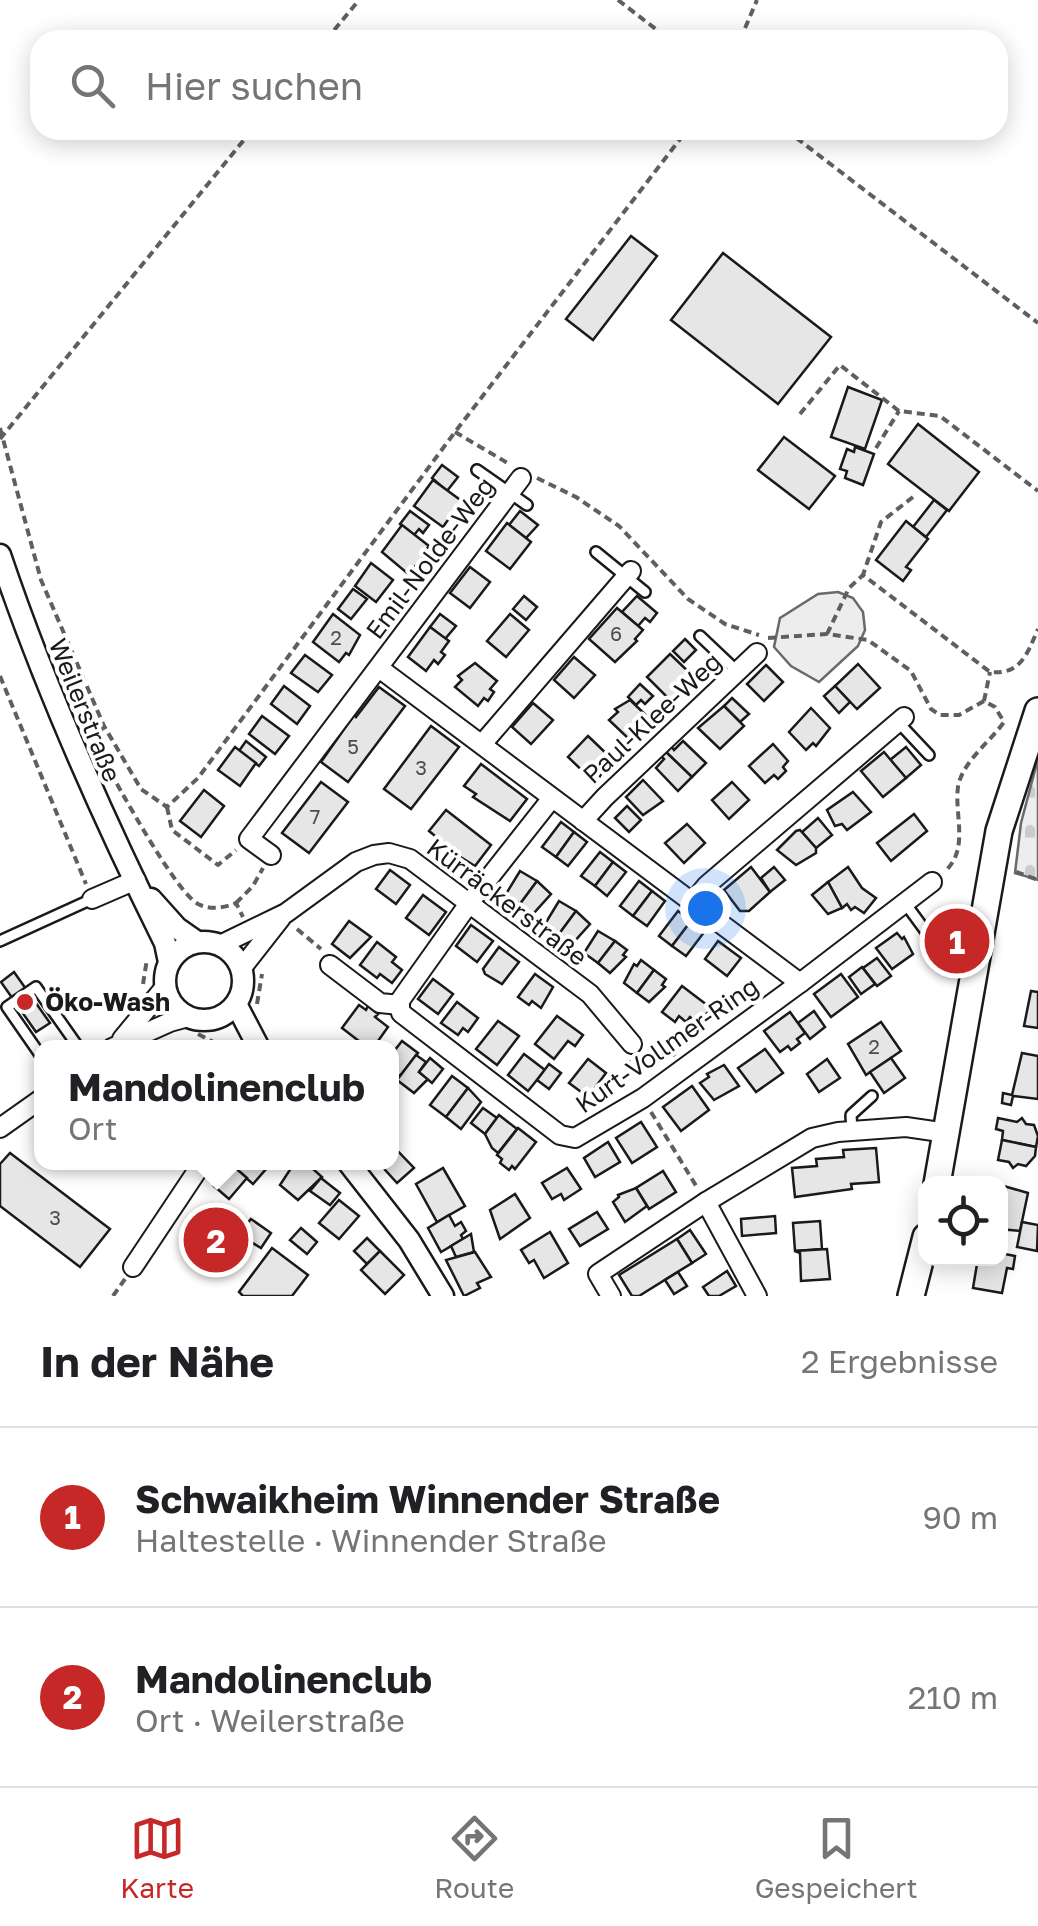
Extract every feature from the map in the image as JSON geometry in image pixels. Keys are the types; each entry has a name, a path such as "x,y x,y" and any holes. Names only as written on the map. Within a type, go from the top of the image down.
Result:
{"main road":[{"path":"938,1176 999,832 1038,711"},
{"path":"911,1296 918,1266"}],"street":[{"name":"Emil-Nolde-Weg","path":"249,840 515,486"},
{"name":"Weilerstraße","path":"0,555 78,762 165,943 169,962"},
{"path":"483,744 628,574"},
{"name":"Paul-Klee-Weg","path":"583,822 757,653"},
{"name":"Kurt-Vollmer-Ring","path":"330,965 380,1004 400,1006 401,1013 567,1138 586,1133 643,1098 800,983 379,668"},
{"path":"692,903 707,884 901,719"},
{"path":"400,1006 399,1002 470,902 552,798"},
{"path":"249,840 272,855"},
{"name":"Kürräckerstraße","path":"220,945 256,937 291,921 356,862 389,853 410,859 590,994 632,1044"},
{"path":"92,899 136,880"},
{"name":"Weilerstraße","path":"136,880 170,920 197,942"},
{"path":"800,983 932,882"},
{"name":"Kürräckerstraße","path":"241,969 256,937"},
{"path":"120,1040 164,987 169,962 176,952 197,942 220,945 241,969 240,1013 255,1040"},
{"path":"164,987 177,1010 188,1018"},
{"path":"131,1040 188,1018 214,1019 240,1013"},
{"path":"214,1019 242,1040"},
{"path":"0,1128 34,1104"},
{"path":"611,1296 598,1274 812,1138 906,1127 947,1133"},
{"path":"133,1267 198,1170"},
{"path":"354,1170 409,1240 443,1296"},
{"path":"706,1202 757,1296"}],"lane":[{"path":"477,470 515,486 528,504"},
{"path":"596,552 628,574 645,592"},
{"path":"700,636 738,672"},
{"path":"901,719 929,756"},
{"path":"0,941 92,899"},
{"path":"905,903 930,937"},
{"path":"34,1046 7,1006 36,987 73,1040"},
{"path":"852,1131 851,1115 872,1096"}],"path":[{"path":"334,30 359,0"},
{"path":"618,0 657,30"},
{"path":"744,30 756,0"},
{"path":"2,438 244,140"},
{"path":"167,807 198,778 455,432 679,140"},
{"path":"799,140 1038,323"},
{"path":"800,414 840,365 898,411 940,416 1038,491"},
{"path":"876,448 898,411"},
{"path":"0,428 40,580 104,726 141,789 167,807 172,830 218,865 249,840"},
{"path":"455,432 524,472 576,496 619,526 688,600 725,624 768,638 827,634 868,640 911,672 931,709 940,715 959,716 984,702 990,672"},
{"path":"827,634 849,588 863,575 881,522 913,497"},
{"path":"863,575 990,672 1006,674 1020,664 1038,628"},
{"path":"0,676 92,899"},
{"path":"932,882 952,864 961,821 958,784 970,762 1004,722 994,707 984,702"},
{"path":"104,726 96,738 103,759 176,880 200,905 222,908 236,903 253,886 272,855"},
{"path":"1016,872 1038,880"},
{"path":"236,903 256,937 271,951 262,973 258,1014 240,1013"},
{"path":"291,921 334,959 330,965"},
{"path":"148,956 138,998 148,1010"},
{"path":"684,1068 665,1044 632,1044 626,1074 706,1202"}],"green space":[{"path":"1038,759 1038,880 1015,873 1021,823"}],"shaded area":[{"path":"838,592 853,598 863,612 865,630 858,646 819,682 791,666 774,647 780,618 818,594"}],"building":[{"path":"631,236 657,256 593,340 566,319"},
{"path":"723,253 831,337 778,404 671,320"},
{"path":"848,387 882,400 865,449 831,437"},
{"path":"918,424 979,472 949,511 888,464"},
{"path":"784,437 835,476 809,509 758,470"},
{"path":"855,447 874,454 863,485 845,478 847,471 840,469 847,449 854,452"},
{"path":"442,465 458,477 447,491 432,478"},
{"path":"433,480 463,502 454,520 450,517 443,527 414,506"},
{"path":"934,500 947,510 926,537 913,527"},
{"path":"410,511 429,525 423,533 419,529 414,535 400,524"},
{"path":"520,511 538,525 526,538 509,525"},
{"path":"906,521 928,539 906,567 911,570 903,581 876,560"},
{"path":"507,523 531,542 510,569 486,551"},
{"path":"402,525 429,546 423,560 407,573 382,552"},
{"path":"371,563 393,580 376,602 355,586"},
{"path":"470,567 490,582 470,608 450,593"},
{"path":"353,589 367,599 351,619 338,609"},
{"path":"524,596 537,607 526,620 513,609"},
{"path":"637,596 657,613 650,622 645,618 638,626 622,612"},
{"path":"617,608 643,630 615,662 589,639"},
{"path":"333,614 360,635 349,655 346,653 339,662 313,642"},
{"path":"440,614 456,626 445,639 430,627"},
{"path":"510,614 529,630 506,657 487,641"},
{"path":"430,627 449,641 441,652 445,655 438,664 434,660 426,671 408,657"},
{"path":"685,639 696,650 684,662 673,651"},
{"path":"670,654 693,676 670,700 647,677"},
{"path":"305,655 332,675 318,692 291,673"},
{"path":"574,657 595,675 574,698 554,680"},
{"path":"475,663 497,681 490,689 494,692 488,701 484,698 478,706 455,687 462,680 458,676"},
{"path":"858,664 880,688 857,709 835,686"},
{"path":"766,665 783,682 764,701 747,684"},
{"path":"640,684 653,696 645,704 641,700 636,705 628,697"},
{"path":"284,686 310,706 297,724 271,704"},
{"path":"835,686 850,702 839,713 824,696"},
{"path":"379,687 405,706 348,782 321,762"},
{"path":"732,698 749,714 740,722 724,706"},
{"path":"630,700 650,719 630,740 609,720 618,712 615,709"},
{"path":"533,703 553,720 531,744 512,727"},
{"path":"724,706 744,726 720,749 698,728"},
{"path":"811,708 830,728 816,746 813,743 806,750 789,732"},
{"path":"262,716 289,736 275,754 249,734"},
{"path":"431,726 459,747 411,809 384,789"},
{"path":"588,736 611,758 600,776 597,772 591,779 568,757"},
{"path":"246,741 266,757 259,766 239,751"},
{"path":"683,741 706,763 692,777 666,752"},
{"path":"773,744 788,761 783,767 786,771 765,783 749,766"},
{"path":"235,747 256,763 240,786 218,770"},
{"path":"906,747 921,765 906,778 890,760"},
{"path":"666,752 692,777 678,791 656,768"},
{"path":"884,752 906,778 883,797 861,771"},
{"path":"481,764 527,799 510,821 473,797 476,794 464,786"},
{"path":"643,780 663,801 643,815 626,797"},
{"path":"321,782 348,802 309,853 282,833"},
{"path":"732,782 749,800 729,819 712,800"},
{"path":"204,790 224,806 201,837 180,821"},
{"path":"853,792 871,812 847,830 842,824 835,826 827,810"},
{"path":"627,806 641,820 629,832 615,818"},
{"path":"446,810 491,845 475,866 438,843 440,840 429,831"},
{"path":"914,814 927,831 891,861 877,843"},
{"path":"818,818 832,835 816,848 802,832"},
{"path":"561,822 574,832 556,857 542,847"},
{"path":"687,824 705,843 684,863 665,843"},
{"path":"800,830 816,853 796,865 777,850"},
{"path":"574,832 587,842 568,866 556,857"},
{"path":"600,852 613,862 595,886 581,876"},
{"path":"613,862 626,872 607,896 595,886"},
{"path":"751,867 770,892 749,911 740,911 724,890"},
{"path":"774,867 785,880 770,892 761,878"},
{"path":"848,867 862,888 876,898 864,913 855,907 851,910 847,904 842,908 828,882"},
{"path":"390,870 410,885 396,904 376,889"},
{"path":"520,871 537,881 520,904 506,894"},
{"path":"537,881 551,894 533,914 520,904"},
{"path":"639,881 652,891 633,916 620,906"},
{"path":"828,882 842,908 828,914 812,895"},
{"path":"652,891 665,901 647,926 633,916"},
{"path":"423,895 446,912 429,935 406,918"},
{"path":"559,901 576,911 559,934 545,924"},
{"path":"576,911 590,924 572,944 559,934"},
{"path":"678,911 691,921 672,946 659,936"},
{"path":"349,921 371,937 350,958 332,944"},
{"path":"691,921 705,931 686,956 672,946"},
{"path":"471,925 493,941 477,962 456,946"},
{"path":"598,931 615,941 598,963 584,953"},
{"path":"897,933 904,937 913,954 892,969 876,948"},
{"path":"615,941 627,950 623,955 626,957 610,973 598,963"},
{"path":"718,941 741,958 727,976 705,959"},
{"path":"377,942 396,957 392,962 402,970 392,983 360,965"},
{"path":"499,947 519,962 502,984 483,969"},
{"path":"877,958 891,976 877,986 863,968"},
{"path":"641,960 654,970 637,993 624,983 634,964 637,966"},
{"path":"862,967 875,984 861,994 849,977"},
{"path":"654,970 666,979 662,985 665,987 649,1002 637,993"},
{"name":"Öko-Wash","path":"14,972 50,1023 36,1032 1,982"},
{"path":"535,974 553,987 541,1008 518,997"},
{"path":"841,974 858,997 831,1017 814,994"},
{"path":"433,979 453,994 438,1014 418,999"},
{"path":"682,986 711,1008 699,1024 690,1017 686,1022 679,1016 675,1022 662,1012"},
{"path":"1031,991 1038,992 1038,1028 1024,1026"},
{"path":"457,1002 478,1018 468,1032 463,1028 458,1035 441,1023"},
{"path":"359,1005 366,1010 368,1006 388,1027 379,1040 358,1040 342,1028"},
{"path":"814,1011 825,1027 810,1039 798,1023"},
{"path":"790,1012 805,1033 791,1050 788,1046 780,1052 764,1031"},
{"path":"557,1016 583,1035 575,1046 568,1041 554,1059 535,1044"},
{"path":"498,1021 519,1036 497,1065 476,1049"},
{"path":"881,1022 901,1051 866,1075 848,1044"},
{"path":"402,1041 418,1053 400,1076 399,1075"},
{"path":"765,1049 783,1073 756,1092 738,1068"},
{"path":"1022,1053 1038,1056 1038,1099 1013,1096 1011,1105 1002,1103 1003,1093 1012,1095"},
{"path":"524,1054 545,1070 528,1091 508,1075"},
{"path":"416,1055 426,1062 419,1072 428,1079 414,1093 399,1077"},
{"path":"430,1058 443,1069 432,1083 419,1072"},
{"path":"891,1058 905,1078 884,1093 870,1072"},
{"path":"588,1059 606,1073 588,1097 569,1083"},
{"path":"827,1059 840,1078 819,1092 807,1074"},
{"path":"549,1064 561,1073 549,1089 537,1080"},
{"path":"724,1065 739,1086 714,1100 700,1083"},
{"path":"452,1076 468,1088 446,1117 430,1105"},
{"path":"692,1086 709,1110 681,1131 663,1107"},
{"path":"468,1088 481,1102 461,1129 446,1117"},
{"path":"483,1108 497,1118 485,1134 471,1123"},
{"path":"499,1115 517,1129 498,1153 485,1134"},
{"path":"998,1118 1017,1122 1022,1118 1026,1124 1034,1125 1036,1147 1002,1140 1003,1131 996,1129"},
{"path":"641,1122 657,1147 632,1163 616,1138"},
{"path":"518,1128 536,1142 515,1169 512,1166 509,1170 497,1155"},
{"path":"1002,1140 1036,1147 1035,1156 1026,1166 1018,1164 1013,1168 1009,1162 998,1160"},
{"path":"608,1142 620,1162 595,1177 584,1158"},
{"path":"876,1148 879,1182 795,1197 792,1168 817,1166 816,1159 844,1157 843,1150"},
{"path":"399,1152 414,1168 397,1183 385,1170 399,1170"},
{"path":"10,1153 110,1229 80,1267 0,1206 0,1164"},
{"path":"443,1168 465,1206 437,1222 416,1184"},
{"path":"567,1168 581,1189 564,1200 561,1194 552,1199 542,1183"},
{"path":"228,1170 238,1170 247,1178 229,1199 214,1186"},
{"path":"237,1170 265,1170 253,1184"},
{"path":"290,1170 314,1170 322,1177 298,1200 280,1185"},
{"path":"663,1171 676,1192 649,1209 636,1188"},
{"path":"321,1178 340,1193 330,1205 310,1191"},
{"path":"1008,1187 1028,1193 1020,1231 1008,1230"},
{"path":"636,1188 647,1206 625,1222 613,1202 618,1195"},
{"path":"515,1194 530,1218 500,1239 490,1210"},
{"path":"339,1200 359,1216 339,1239 319,1223"},
{"path":"597,1212 608,1229 580,1246 569,1229"},
{"path":"209,1213 244,1238 222,1268 187,1242"},
{"path":"449,1215 455,1226 461,1222 466,1231 461,1235 463,1239 441,1252 428,1228"},
{"path":"775,1216 776,1233 742,1236 741,1219"},
{"path":"251,1219 271,1233 261,1248 238,1234"},
{"path":"820,1221 822,1249 795,1251 793,1223"},
{"path":"1022,1222 1038,1225 1037,1251 1017,1247"},
{"path":"301,1228 317,1242 307,1254 290,1240"},
{"path":"690,1230 706,1254 692,1263 677,1239"},
{"path":"550,1232 568,1263 544,1278 534,1260 529,1263 521,1250"},
{"path":"471,1234 474,1252 456,1257 451,1246"},
{"path":"367,1238 380,1251 367,1264 354,1251"},
{"path":"677,1239 692,1263 639,1296 632,1296 619,1275"},
{"path":"272,1248 308,1275 292,1296 243,1296 239,1292"},
{"path":"827,1249 830,1279 801,1281 800,1253 795,1251"},
{"path":"380,1251 404,1275 385,1294 361,1270"},
{"path":"475,1252 491,1277 477,1283 480,1288 464,1296 446,1260"},
{"path":"1008,1255 1015,1256 1013,1269 1007,1268 1002,1293 973,1288 977,1266 1008,1266"},
{"path":"727,1271 736,1286 719,1296 709,1296 703,1287"},
{"path":"678,1272 687,1286 674,1294 665,1280"}],"place":[{"name":"Schwaikheim Winnender Straße","path":"957,941"},
{"name":"Öko-Wash","path":"25,1002"},
{"name":"Mandolinenclub","path":"216,1240"}]}
